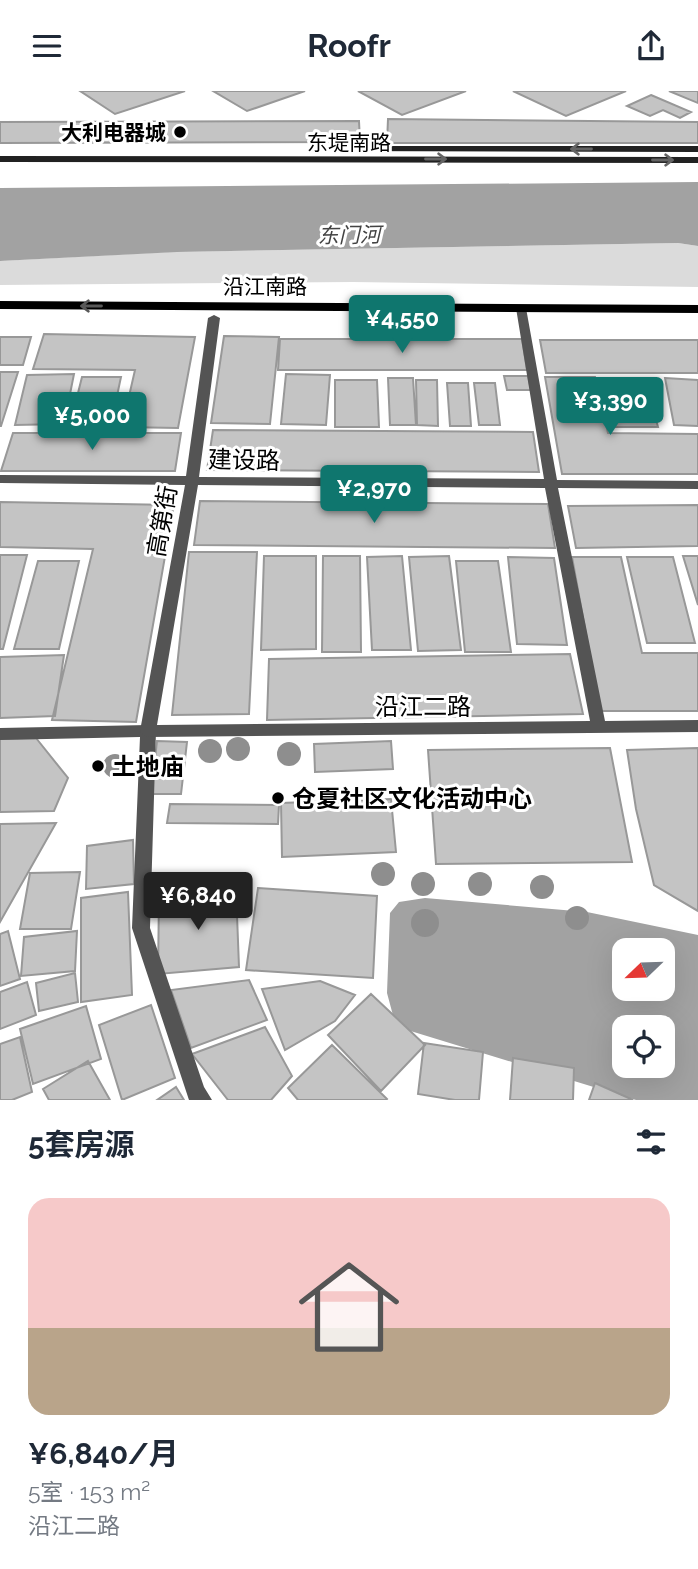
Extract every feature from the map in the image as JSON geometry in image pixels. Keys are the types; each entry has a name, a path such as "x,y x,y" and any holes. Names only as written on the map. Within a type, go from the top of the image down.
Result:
{"main road":[{"name":"东堤南路","path":"0,150 698,149"},
{"name":"东堤南路","path":"0,159 698,160"},
{"name":"沿江南路","path":"0,305 522,314 698,321"},
{"name":"沿江南路","path":"0,317 214,318 698,309"}],"street":[{"path":"522,314 551,484 599,728"},
{"name":"高第街","path":"202,1100 196,1093 141,928 148,731 192,482 214,318"},
{"name":"建设路","path":"0,479 698,485"},
{"name":"沿江二路","path":"0,734 698,726"}],"shaded area":[{"path":"678,243 698,246 698,287 353,282 0,285 0,261 169,252"}],"water":[{"name":"东门河","path":"698,182 698,246 678,243 177,252 0,261 0,188"},
{"path":"425,898 587,912 698,935 698,1100 636,1100 404,1029 394,1019 387,993 390,913 399,902"}],"building":[{"path":"80,91 185,91 115,114"},
{"path":"213,91 305,91 247,111"},
{"path":"358,91 466,91 402,115"},
{"path":"513,91 626,91 566,116"},
{"path":"669,91 698,91 698,103"},
{"path":"651,95 691,112 680,118 663,110 650,116 627,106"},
{"path":"388,119 698,122 698,143 387,143"},
{"name":"大利电器城","path":"359,121 360,142 0,143 0,122"},
{"path":"44,334 195,337 178,428 122,427 135,370 33,369"},
{"path":"224,336 279,337 270,424 211,423"},
{"path":"0,337 31,337 23,365 0,365"},
{"path":"280,339 522,339 527,370 278,370"},
{"path":"540,340 698,340 698,373 546,373"},
{"path":"0,372 18,372 1,426 0,426"},
{"path":"74,374 64,424 15,425 27,375"},
{"path":"286,374 330,375 326,425 281,424"},
{"path":"504,376 528,376 531,390 507,390"},
{"path":"82,377 121,377 111,424 70,425"},
{"path":"545,377 595,377 608,433 698,434 698,474 562,474"},
{"path":"388,378 413,378 416,425 390,425"},
{"path":"665,378 698,380 698,426 674,425"},
{"path":"603,379 645,379 658,427 615,427"},
{"path":"335,380 377,380 379,427 335,427"},
{"path":"416,380 437,380 438,426 417,425"},
{"path":"447,383 468,383 471,426 450,426"},
{"path":"474,383 495,383 500,425 479,425"},
{"path":"213,430 533,432 539,472 207,470"},
{"path":"13,433 181,433 175,471 1,471"},
{"path":"200,501 548,504 555,548 194,545"},
{"path":"0,502 174,505 136,722 52,720 93,549 0,547"},
{"path":"698,505 698,546 576,548 568,506"},
{"path":"189,552 257,552 249,714 172,715"},
{"path":"0,555 27,555 3,649 0,649"},
{"path":"264,556 316,556 316,649 261,650"},
{"path":"323,556 360,556 361,652 322,652"},
{"path":"402,556 411,650 372,650 367,557"},
{"path":"449,556 461,650 418,651 409,557"},
{"path":"683,556 698,556 698,605"},
{"path":"508,557 554,558 567,645 517,644"},
{"path":"572,557 621,557 642,653 698,653 698,711 600,711"},
{"path":"627,557 673,557 695,643 647,643"},
{"path":"38,561 79,561 59,649 14,649"},
{"path":"456,561 498,561 511,652 465,652"},
{"path":"570,654 583,714 267,720 269,659"},
{"path":"64,655 55,716 0,718 0,657"},
{"path":"36,738 68,778 54,811 0,812 0,739"},
{"path":"157,741 187,742 181,794 151,794"},
{"path":"391,741 393,769 315,772 314,744"},
{"path":"610,748 632,862 436,864 428,750"},
{"path":"698,748 698,911 654,885 636,809 627,750"},
{"path":"391,799 396,852 282,857 281,803"},
{"path":"170,804 279,805 278,824 167,823"},
{"path":"56,823 0,922 0,824"},
{"path":"133,840 134,884 86,889 87,846"},
{"path":"80,872 71,929 20,929 30,873"},
{"path":"258,888 377,896 373,978 246,970"},
{"path":"236,889 239,967 158,974 159,896"},
{"path":"128,892 132,995 81,1002 81,898"},
{"path":"8,931 20,979 0,986 0,934"},
{"path":"77,931 75,971 21,976 24,937"},
{"path":"75,973 78,1002 39,1011 36,983"},
{"path":"249,980 267,1020 191,1048 171,990"},
{"path":"320,981 355,995 335,1021 285,1050 262,989"},
{"path":"27,982 36,1015 0,1029 0,992"},
{"path":"371,994 425,1045 381,1091 328,1035"},
{"path":"151,1005 175,1078 122,1100 99,1025"},
{"path":"86,1006 101,1059 33,1084 20,1029"},
{"path":"265,1027 292,1076 271,1100 228,1100 192,1054"},
{"path":"20,1037 32,1092 12,1100 0,1100 0,1044"},
{"path":"424,1043 483,1052 479,1100 455,1100 418,1094"},
{"path":"332,1045 386,1100 298,1100 288,1088"},
{"path":"513,1058 574,1068 573,1100 510,1100"},
{"path":"88,1061 110,1100 49,1100 43,1089"},
{"path":"595,1083 633,1100 589,1100"},
{"path":"176,1087 184,1100 157,1100"}],"place":[{"name":"大利电器城","path":"180,132"},
{"name":"土地庙","path":"98,766"},
{"name":"仓夏社区文化活动中心","path":"278,798"}]}
